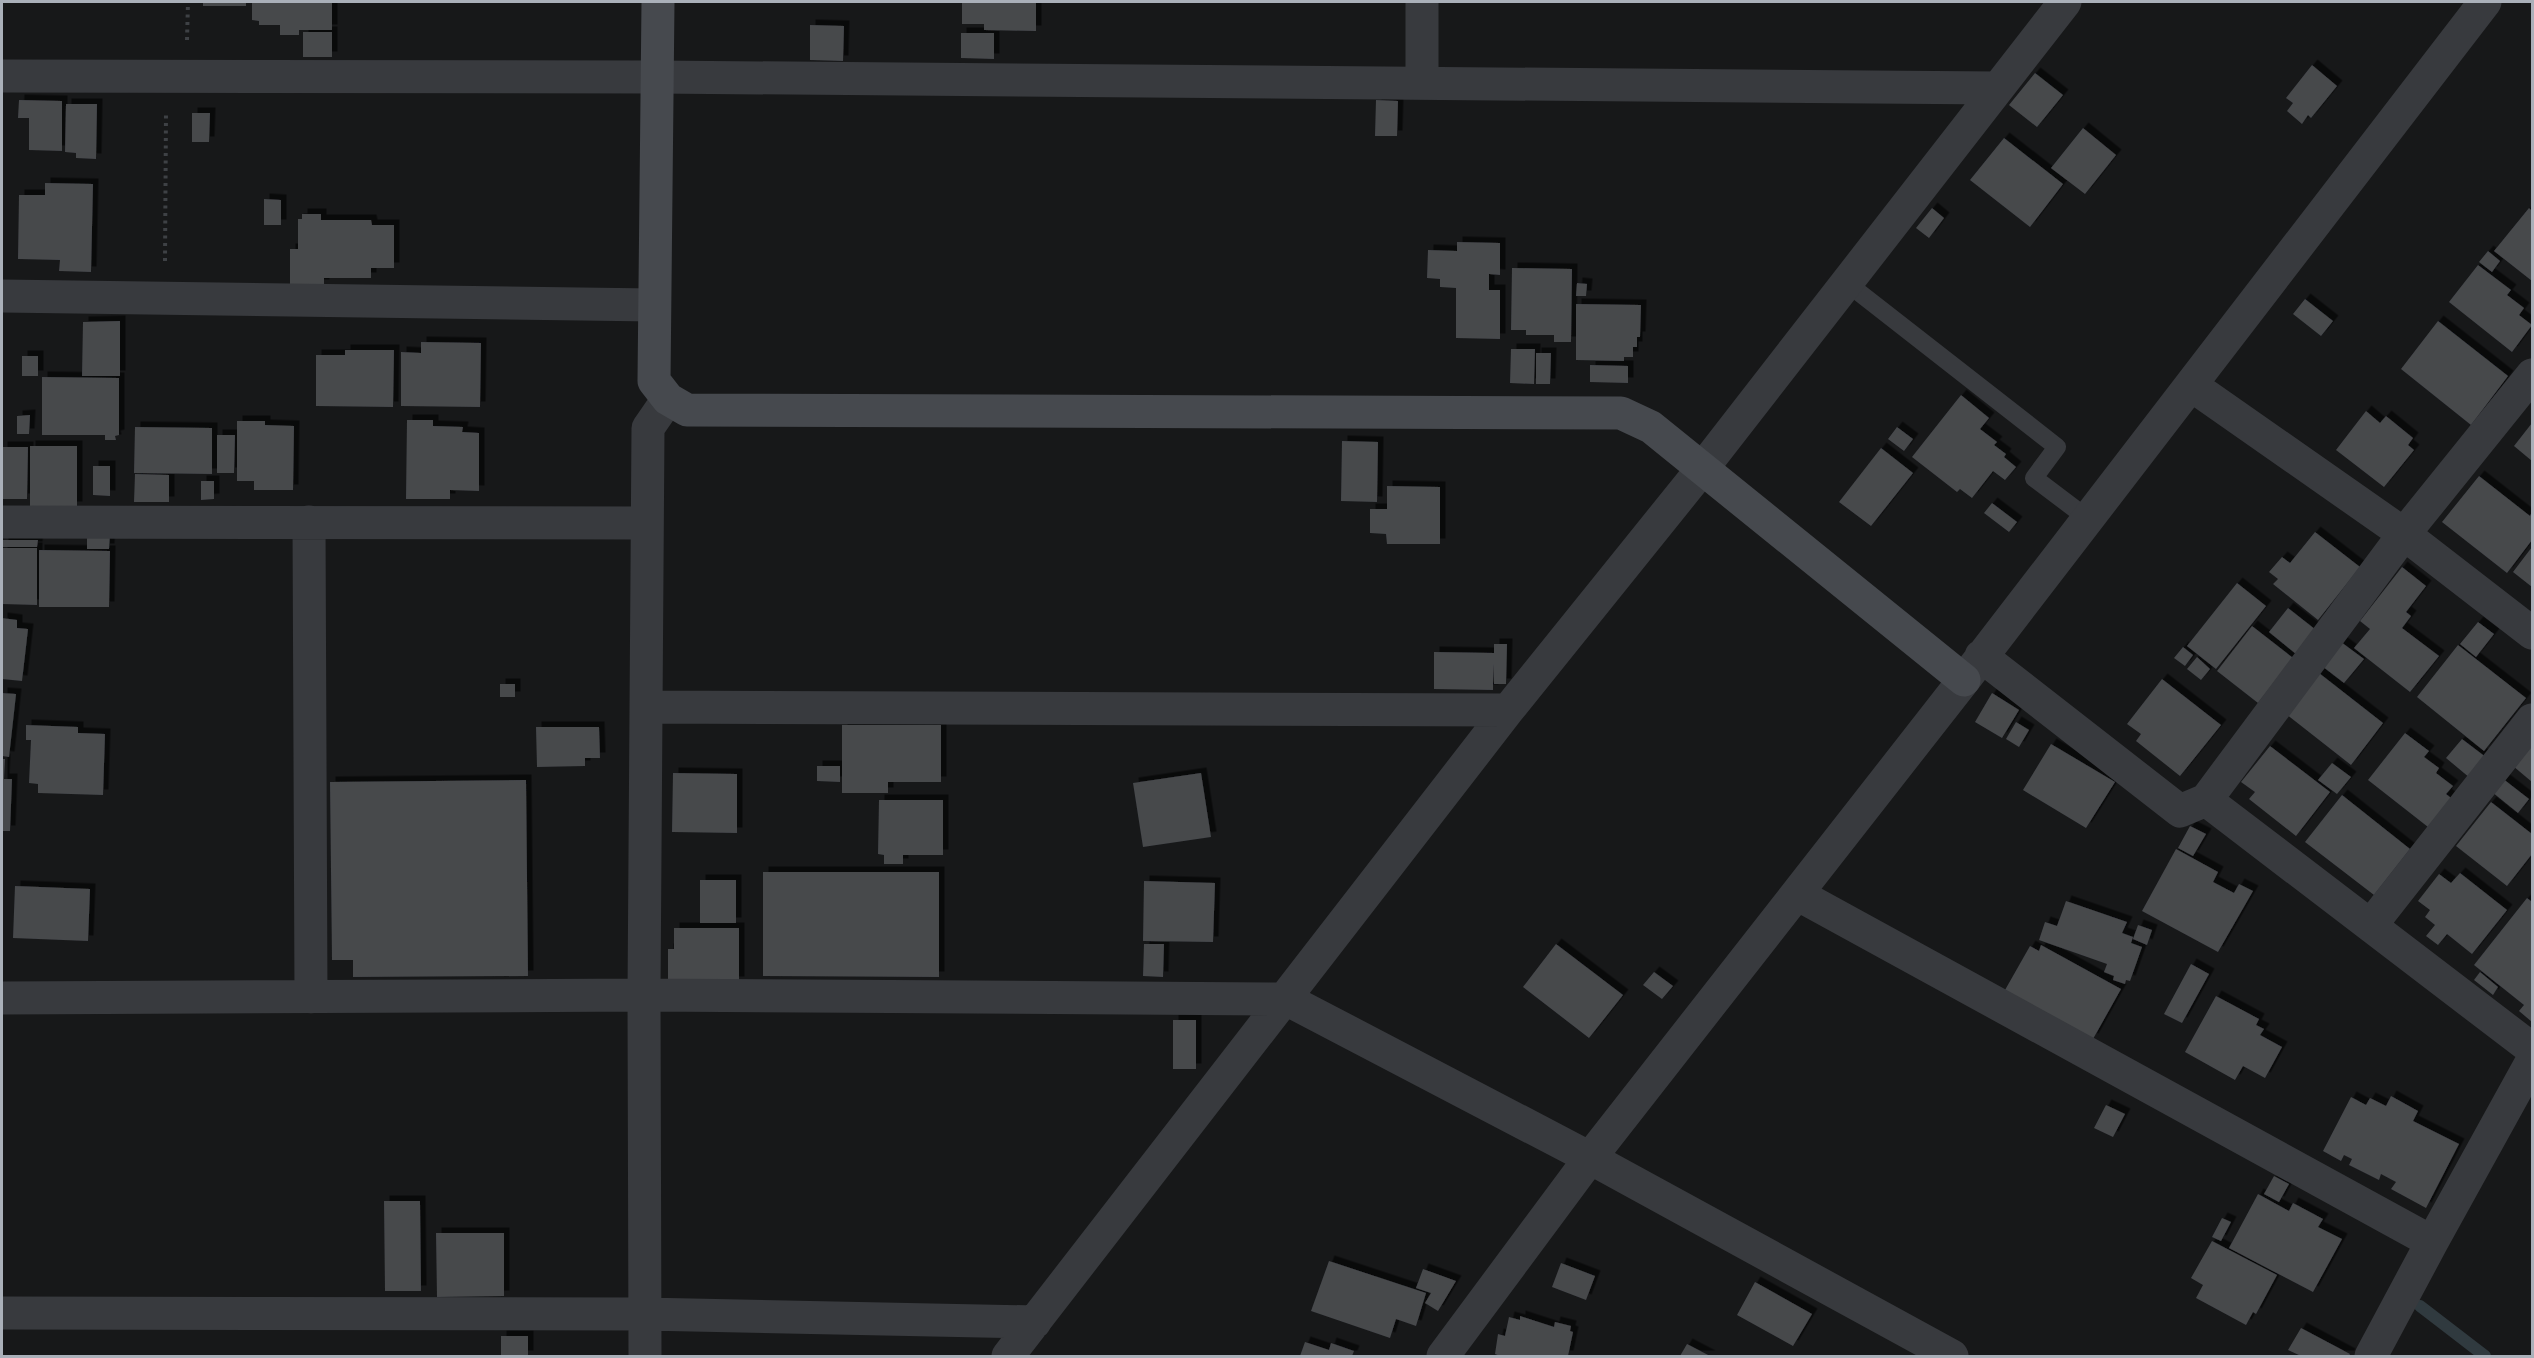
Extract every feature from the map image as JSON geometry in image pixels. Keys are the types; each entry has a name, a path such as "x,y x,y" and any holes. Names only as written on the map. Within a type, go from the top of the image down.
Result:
{"street":[{"path":"658,2 654,381 668,399 687,410 1621,413 1651,427 1702,469 1972,668 2180,811 2206,800 2404,534 2532,375"},
{"path":"1422,2 1422,83"},
{"path":"1008,1356 1508,710 1702,469 2065,2"},
{"path":"1443,1356 1590,1158 1972,668 2485,2"},
{"path":"2,76 656,77 1998,88"},
{"path":"2,296 654,304"},
{"path":"2191,385 2404,534 2532,633"},
{"path":"645,1356 644,995 648,428 668,399"},
{"path":"2,522 647,523"},
{"path":"309,522 311,997"},
{"path":"646,707 1508,710"},
{"path":"2371,925 2532,720"},
{"path":"2206,800 2532,1049"},
{"path":"1797,894 2432,1242"},
{"path":"2,998 644,995 1286,999 1590,1158 1952,1356"},
{"path":"2371,1356 2532,1061"},
{"path":"2,1313 645,1314 1035,1322"}],"lane":[{"path":"1847,283 2057,447 2034,478 2087,518"}],"path":[{"path":"164,298 166,76"}],"building":[{"path":"203,2 246,2 246,6 203,6"},
{"path":"252,2 332,2 332,30 299,30 299,35 280,35 280,25 259,25 259,21 252,20"},
{"path":"962,2 1036,2 1036,31 984,30 984,24 962,24"},
{"path":"810,25 844,26 843,61 810,60"},
{"path":"303,32 332,32 332,57 303,57"},
{"path":"961,33 994,33 994,59 961,58"},
{"path":"2312,65 2337,86 2311,118 2308,115 2302,124 2287,111 2293,103 2286,98"},
{"path":"2035,73 2063,95 2037,127 2009,105"},
{"path":"19,100 62,101 62,151 29,150 29,118 18,118"},
{"path":"1376,100 1398,101 1397,136 1375,136"},
{"path":"66,104 97,104 96,159 76,158 76,153 65,152"},
{"path":"192,113 210,113 209,142 192,142"},
{"path":"2083,128 2116,155 2085,194 2051,168"},
{"path":"2004,138 2063,184 2030,227 1970,180"},
{"path":"45,183 93,184 91,272 59,271 60,260 18,259 19,195 45,195"},
{"path":"264,199 281,200 281,225 264,225"},
{"path":"1932,208 1944,218 1929,238 1916,228"},
{"path":"2529,208 2532,211 2532,281 2494,251"},
{"path":"302,214 321,214 321,220 371,220 372,225 394,225 394,268 371,268 371,278 324,278 324,285 290,285 290,249 298,249 298,219 302,219"},
{"path":"1457,242 1500,243 1500,275 1489,274 1489,290 1500,290 1500,339 1456,338 1456,288 1440,287 1440,279 1427,278 1428,250 1457,251"},
{"path":"2488,251 2500,261 2492,272 2479,262"},
{"path":"2478,265 2511,290 2507,295 2524,308 2519,315 2532,325 2512,352 2449,302"},
{"path":"1512,268 1572,269 1571,342 1554,342 1554,335 1526,335 1526,330 1511,330"},
{"path":"1577,283 1587,284 1586,296 1576,296"},
{"path":"2305,299 2333,321 2321,336 2293,314"},
{"path":"1576,304 1641,305 1640,337 1637,337 1637,347 1633,347 1633,357 1624,357 1624,361 1576,360"},
{"path":"120,321 120,376 82,376 83,322"},
{"path":"2438,321 2508,376 2471,425 2401,369"},
{"path":"421,342 481,343 480,407 401,406 401,352 421,353"},
{"path":"1511,349 1535,349 1534,384 1510,383"},
{"path":"345,350 394,350 393,407 316,406 316,355 345,355"},
{"path":"1536,353 1551,353 1550,384 1536,384"},
{"path":"22,356 38,356 38,376 22,376"},
{"path":"1590,365 1628,366 1628,383 1590,382"},
{"path":"42,377 119,378 119,435 115,436 116,440 105,440 105,435 42,435"},
{"path":"1961,395 1989,418 1980,429 1997,442 1994,445 2006,454 2004,457 2016,467 2005,480 1993,471 1972,498 1960,489 1957,492 1912,457"},
{"path":"2366,411 2380,423 2386,416 2413,438 2408,445 2414,450 2384,487 2336,450"},
{"path":"30,415 29,434 17,434 17,416"},
{"path":"407,420 433,420 433,426 463,427 462,432 479,433 479,491 450,490 450,499 406,499"},
{"path":"237,421 265,421 265,425 294,426 293,490 254,490 254,481 237,481"},
{"path":"2532,423 2532,461 2514,446"},
{"path":"135,427 212,428 212,474 134,473"},
{"path":"1897,427 1913,439 1904,451 1888,439"},
{"path":"217,435 235,435 234,473 217,473"},
{"path":"1342,441 1378,442 1377,502 1341,501"},
{"path":"30,446 77,446 77,507 30,507"},
{"path":"2,447 28,447 27,499 2,499"},
{"path":"1881,448 1913,473 1871,526 1839,502"},
{"path":"93,466 110,466 110,496 93,495"},
{"path":"135,474 169,475 169,502 134,502"},
{"path":"2479,476 2530,516 2532,512 2532,540 2507,573 2442,522"},
{"path":"201,481 214,481 214,499 201,500"},
{"path":"1387,486 1440,487 1440,544 1387,544 1386,534 1370,533 1370,509 1387,509"},
{"path":"1992,503 2017,522 2009,532 1984,513"},
{"path":"2315,532 2360,567 2318,620 2273,584 2278,579 2269,572 2282,557 2290,563"},
{"path":"87,533 110,533 109,549 87,549"},
{"path":"3,540 38,540 37,547 3,547"},
{"path":"2532,547 2532,587 2513,572"},
{"path":"2,548 37,548 37,605 2,604"},
{"path":"39,550 110,551 109,607 39,607"},
{"path":"2402,567 2426,586 2406,612 2411,616 2402,628 2439,656 2410,692 2354,648 2370,629 2360,621"},
{"path":"2237,583 2266,606 2216,669 2187,646"},
{"path":"2288,608 2316,630 2296,654 2269,632"},
{"path":"2,618 17,620 17,628 28,629 22,681 2,679"},
{"path":"2478,622 2494,634 2476,657 2460,644"},
{"path":"2252,626 2293,658 2258,703 2217,671"},
{"path":"2341,642 2364,659 2344,683 2322,666"},
{"path":"1494,644 1507,644 1506,684 1494,684 1493,664 1493,690 1434,689 1434,652 1494,653"},
{"path":"2458,645 2526,698 2484,751 2417,697"},
{"path":"2183,647 2193,655 2185,666 2174,658"},
{"path":"2197,657 2210,669 2201,680 2187,669"},
{"path":"2319,673 2383,723 2351,765 2286,714"},
{"path":"2162,679 2221,725 2180,776 2136,741 2141,734 2127,724"},
{"path":"500,684 515,684 515,697 500,697"},
{"path":"2,693 16,694 9,757 2,756"},
{"path":"1992,693 2019,710 2002,738 1975,722"},
{"path":"2016,722 2029,730 2019,747 2006,739"},
{"path":"26,725 78,727 78,733 105,734 103,795 38,793 38,784 29,783 31,740 26,740"},
{"path":"842,725 941,725 941,782 888,782 888,793 842,793"},
{"path":"536,727 599,727 600,758 585,758 585,766 537,767"},
{"path":"2405,733 2429,751 2424,757 2439,768 2436,773 2453,786 2446,794 2451,798 2428,827 2368,780"},
{"path":"2462,739 2487,758 2470,778 2446,758"},
{"path":"2532,741 2532,782 2513,766"},
{"path":"2051,744 2115,782 2086,828 2023,790"},
{"path":"2270,746 2330,792 2296,836 2249,799 2255,792 2241,782"},
{"path":"2,759 5,759 4,779 12,779 10,831 2,831"},
{"path":"2332,763 2351,777 2337,794 2318,780"},
{"path":"817,766 840,766 840,782 817,781"},
{"path":"673,773 737,774 737,833 672,832"},
{"path":"1201,773 1211,837 1143,847 1133,783"},
{"path":"2502,778 2529,799 2518,813 2492,792"},
{"path":"526,780 528,976 353,977 353,960 332,960 330,782"},
{"path":"2342,795 2410,849 2374,895 2305,842"},
{"path":"879,800 943,800 943,855 903,855 903,864 884,864 884,855 878,854"},
{"path":"2491,802 2532,834 2532,854 2507,886 2456,846"},
{"path":"2190,826 2206,834 2193,856 2178,848"},
{"path":"2176,849 2218,872 2213,882 2234,893 2239,884 2253,891 2218,952 2142,911"},
{"path":"763,872 939,872 939,977 763,976"},
{"path":"2460,873 2507,910 2472,954 2447,934 2438,945 2426,936 2435,925 2425,917 2430,910 2418,901 2439,874 2451,883"},
{"path":"700,880 736,880 736,923 700,923"},
{"path":"1144,881 1215,883 1213,942 1143,941"},
{"path":"15,886 90,889 88,941 13,938"},
{"path":"2527,898 2532,902 2532,1022 2519,1011 2524,1005 2474,965"},
{"path":"2066,901 2127,922 2122,933 2133,937 2131,943 2142,947 2130,981 2126,980 2125,984 2113,980 2114,976 2104,972 2107,964 2039,940 2045,922 2057,926"},
{"path":"2138,925 2152,930 2147,945 2133,939"},
{"path":"674,928 739,928 739,982 668,982 668,949 674,949"},
{"path":"1144,944 1164,944 1163,977 1143,976"},
{"path":"1556,944 1623,995 1589,1038 1523,987"},
{"path":"2041,945 2121,989 2093,1039 2005,990 2030,946 2039,951"},
{"path":"2191,964 2209,974 2182,1023 2164,1014"},
{"path":"1654,972 1673,986 1662,999 1643,985"},
{"path":"2480,972 2498,987 2493,995 2474,980"},
{"path":"2216,996 2259,1019 2256,1025 2264,1029 2260,1035 2282,1047 2265,1078 2243,1066 2235,1080 2185,1052"},
{"path":"1173,1020 1196,1020 1196,1069 1173,1069"},
{"path":"2391,1096 2418,1111 2413,1121 2459,1144 2426,1208 2391,1189 2396,1182 2381,1174 2379,1180 2349,1165 2352,1159 2344,1155 2341,1161 2323,1151 2351,1097 2366,1105 2370,1098 2386,1106"},
{"path":"2106,1105 2125,1114 2113,1137 2094,1128"},
{"path":"2274,1176 2289,1184 2279,1202 2264,1194"},
{"path":"2258,1194 2289,1211 2293,1203 2323,1219 2318,1227 2342,1239 2313,1292 2229,1248"},
{"path":"384,1201 420,1201 421,1291 385,1291"},
{"path":"2222,1218 2231,1222 2221,1241 2212,1237"},
{"path":"436,1233 504,1233 504,1296 437,1297"},
{"path":"2212,1241 2277,1275 2256,1314 2253,1312 2246,1325 2196,1298 2203,1285 2191,1278"},
{"path":"1329,1261 1426,1293 1416,1326 1396,1319 1390,1338 1311,1311"},
{"path":"1561,1263 1595,1276 1586,1300 1552,1287"},
{"path":"1423,1269 1456,1281 1438,1311 1425,1303 1431,1293 1416,1288"},
{"path":"1755,1282 1812,1314 1793,1346 1737,1315"},
{"path":"1520,1316 1554,1327 1555,1322 1571,1326 1570,1331 1573,1332 1568,1356 1500,1356 1495,1354 1498,1334 1505,1336 1509,1317 1520,1320"},
{"path":"2301,1328 2350,1354 2349,1356 2301,1356 2288,1350"},
{"path":"501,1336 528,1336 528,1356 501,1356"},
{"path":"1305,1342 1329,1350 1331,1343 1354,1351 1352,1356 1300,1356"},
{"path":"1687,1344 1710,1356 1680,1356"}],"waterway":[{"path":"2420,1306 2485,1356"}]}
